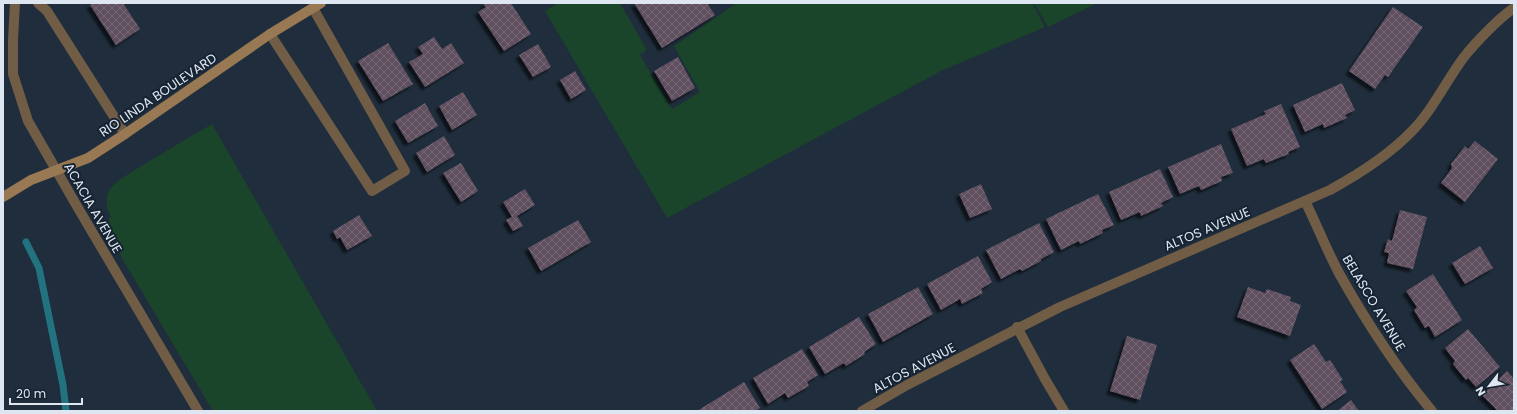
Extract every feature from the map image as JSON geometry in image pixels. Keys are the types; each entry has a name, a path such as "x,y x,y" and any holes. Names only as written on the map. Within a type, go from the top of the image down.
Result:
{"main road":[{"name":"RIO LINDA BOULEVARD","path":"3,197 31,180 88,158 270,34 317,5"}],"street":[{"name":"ACACIA AVENUE","path":"15,3 13,74 28,121 198,411"},
{"path":"38,3 47,11 125,134"},
{"path":"270,34 372,191 406,171 317,5"},
{"name":"ALTOS AVENUE","path":"862,411 907,385 1017,327 1330,190 1359,174 1412,132 1433,104 1464,57 1514,8"},
{"name":"BELASCO AVENUE","path":"1305,201 1340,274 1382,346 1432,411"},
{"path":"1017,327 1064,411"}],"green space":[{"path":"558,3 620,3 647,50 640,55 672,109 700,92 674,46 737,3 1032,3 1045,27 943,70 667,218 545,11"},
{"path":"1034,3 1098,3 1048,27"},
{"path":"212,124 377,411 213,411 123,260 106,222 111,217 106,201 107,194 111,187 138,168"}],"building":[{"path":"94,3 123,3 140,29 116,45 90,5"},
{"path":"483,3 511,3 531,34 504,51 478,12 486,7"},
{"path":"634,3 707,3 715,15 662,48"},
{"path":"1393,7 1423,27 1388,77 1385,75 1375,89 1349,71"},
{"path":"434,37 442,49 451,43 464,63 425,87 409,62 423,54 418,47"},
{"path":"388,43 413,84 383,101 358,61"},
{"path":"538,44 551,67 533,77 519,55"},
{"path":"678,57 695,88 672,101 654,71"},
{"path":"575,71 586,90 571,99 560,80"},
{"path":"1342,83 1355,110 1345,115 1347,118 1324,128 1323,124 1305,132 1293,105"},
{"path":"463,92 477,115 452,130 439,106"},
{"path":"425,103 438,126 408,143 395,121"},
{"path":"1281,104 1300,147 1288,152 1289,154 1266,163 1264,159 1247,166 1231,129 1266,114 1264,111"},
{"path":"444,136 455,155 427,172 416,153"},
{"path":"1475,141 1498,159 1465,202 1441,183 1452,168 1451,164 1465,146 1468,149"},
{"path":"1221,144 1233,173 1221,177 1222,181 1201,190 1199,186 1180,194 1168,167"},
{"path":"461,163 478,191 461,202 443,173"},
{"path":"1160,169 1173,197 1161,203 1163,206 1141,216 1140,212 1121,220 1109,192"},
{"path":"981,184 992,209 970,218 959,194"},
{"path":"525,189 535,205 517,216 523,226 513,231 506,220 512,217 503,202"},
{"path":"1098,194 1114,225 1102,230 1103,233 1080,244 1079,241 1061,250 1046,219"},
{"path":"1400,210 1427,217 1413,269 1387,263 1389,253 1384,252 1388,239 1392,241"},
{"path":"359,215 372,236 347,250 340,237 337,239 333,231"},
{"path":"578,220 591,242 541,271 528,248"},
{"path":"1039,223 1054,252 1022,271 1020,269 1001,279 986,250"},
{"path":"1480,246 1493,268 1465,284 1452,263"},
{"path":"978,256 992,282 981,289 983,293 962,304 960,299 941,310 927,284"},
{"path":"1433,274 1462,320 1435,337 1429,326 1425,328 1414,310 1417,307 1406,291"},
{"path":"918,287 933,314 883,342 868,314"},
{"path":"1248,287 1265,293 1267,289 1291,297 1290,301 1301,305 1290,336 1237,317"},
{"path":"859,317 876,344 864,352 865,354 846,366 844,363 825,374 809,347"},
{"path":"1468,329 1500,367 1476,387 1468,378 1466,380 1453,364 1455,361 1445,348"},
{"path":"1127,336 1157,345 1140,400 1110,391"},
{"path":"1314,344 1326,362 1330,360 1343,380 1340,381 1347,392 1322,409 1290,360"},
{"path":"802,349 818,375 807,382 809,386 788,398 785,393 768,404 753,378"},
{"path":"1507,371 1514,379 1514,411 1495,411 1497,410 1482,395"},
{"path":"744,382 760,408 755,411 697,411"},
{"path":"1351,400 1359,411 1337,411"}],"waterway":[{"path":"26,242 39,268 63,385 66,411"}]}
